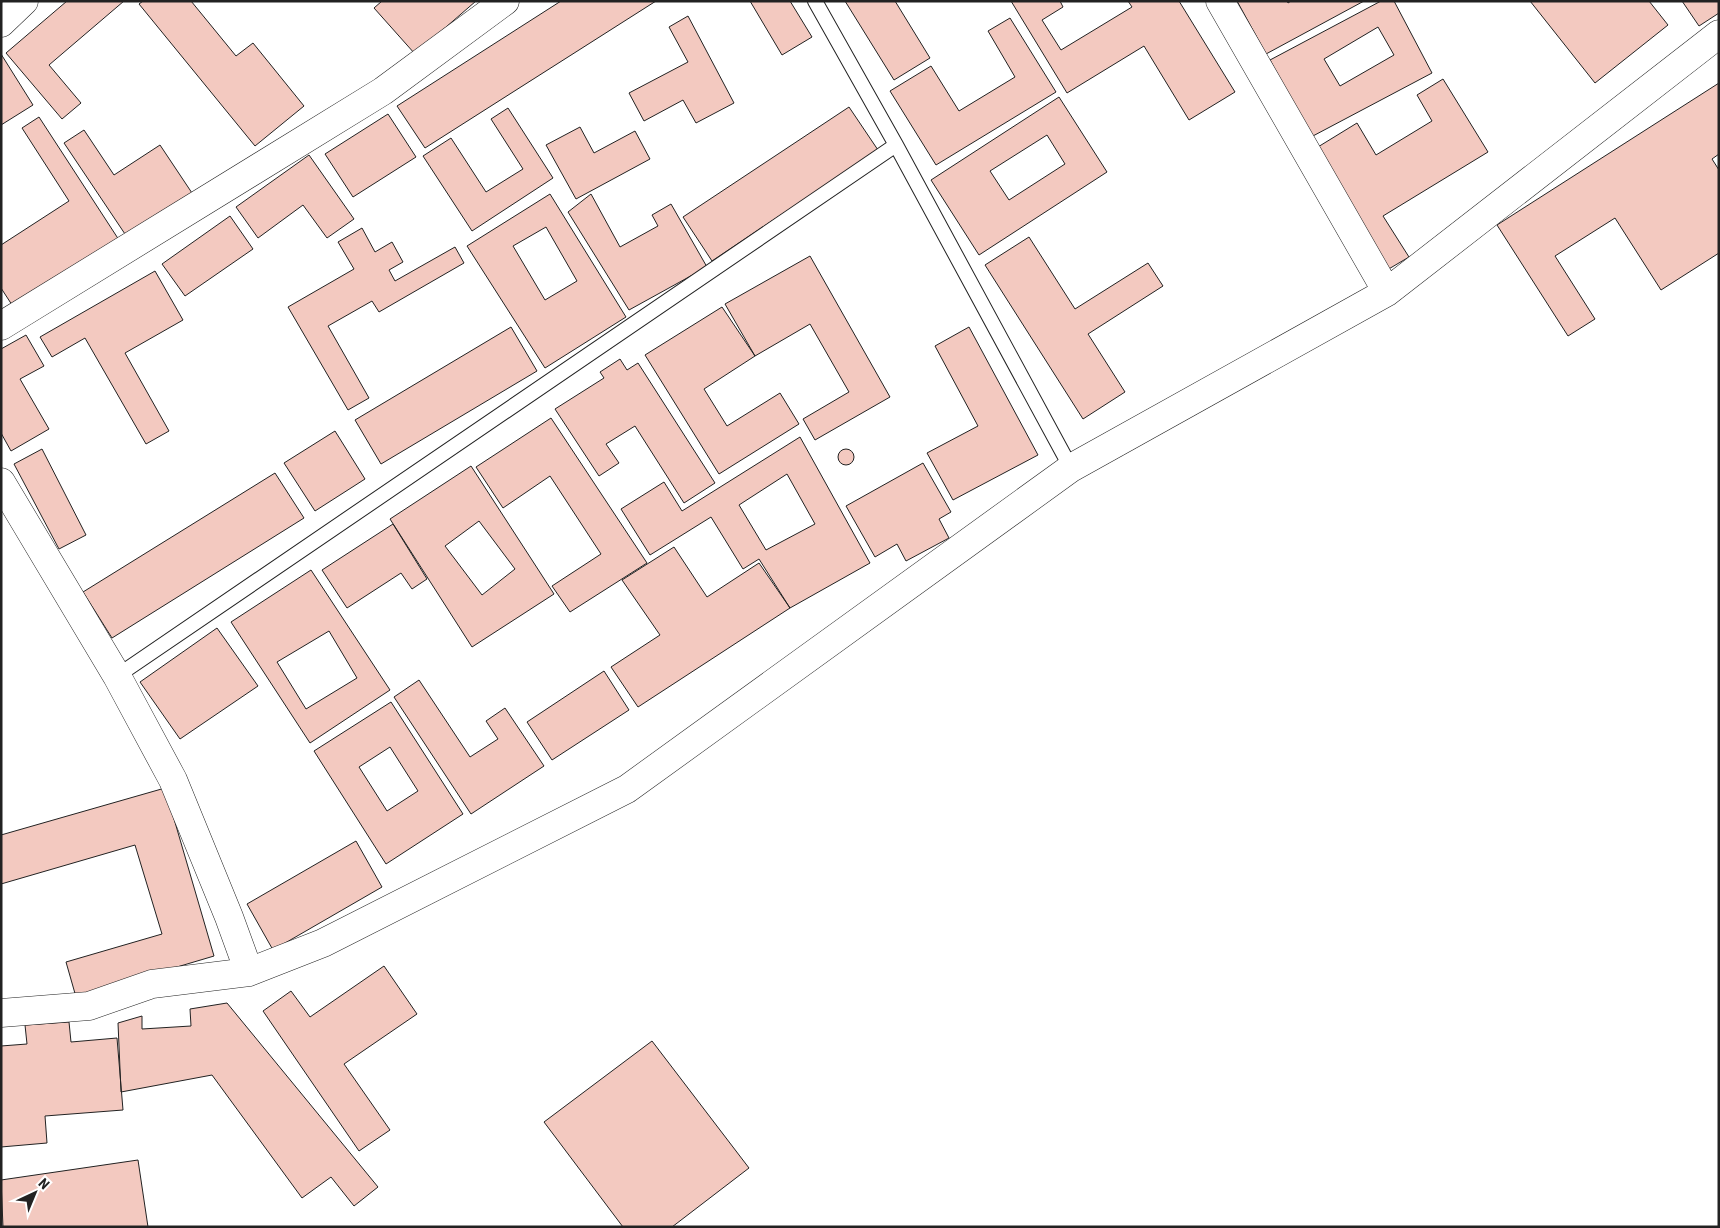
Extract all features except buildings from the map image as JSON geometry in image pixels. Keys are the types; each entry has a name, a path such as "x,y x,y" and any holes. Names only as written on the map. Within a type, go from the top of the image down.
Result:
{"street":[{"path":"1,23 24,1"},
{"path":"1,326 383,91 505,1"},
{"path":"1220,1 1387,292"},
{"path":"1,1013 89,1006 152,984 249,972 324,943 627,789 1071,468 1387,292 1719,34"},
{"path":"1,482 117,676 173,780 229,917 249,972"}],"lane":[{"path":"815,1 896,145 1071,468"},
{"path":"117,676 896,145"}]}
